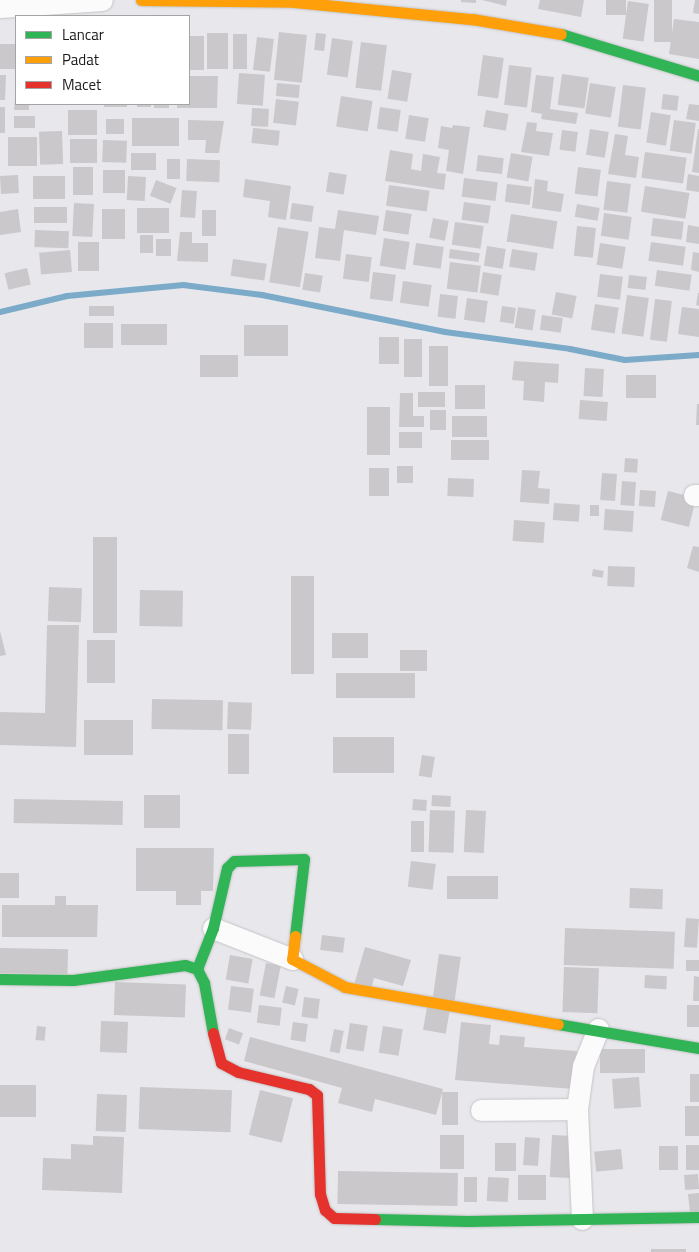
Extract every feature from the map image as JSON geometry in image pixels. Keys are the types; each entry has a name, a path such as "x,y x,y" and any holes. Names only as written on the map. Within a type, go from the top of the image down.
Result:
{"street":[{"path":"0,7 102,0"},
{"path":"141,0 294,2 472,19 578,38 699,76"},
{"path":"197,969 213,928 225,876 234,861 304,859 292,959"},
{"path":"213,928 292,959 345,987 598,1029 699,1048"},
{"path":"0,979 73,980 184,964 197,969 204,983 217,1055 222,1063 238,1072 309,1089 317,1095 320,1194 330,1215 337,1219 468,1221 699,1216"},
{"path":"582,1219 577,1109 583,1066 598,1029"},
{"path":"481,1110 577,1109"}],"building":[{"path":"461,0 476,0 476,3 461,2"},
{"path":"482,0 507,0 506,6"},
{"path":"540,0 584,0 581,17 538,9"},
{"path":"606,0 626,0 626,15 606,15"},
{"path":"654,0 672,0 672,42 654,42"},
{"path":"695,0 699,0 699,14 693,13"},
{"path":"628,1 649,4 644,42 623,39"},
{"path":"674,19 699,22 699,59 669,54"},
{"path":"279,32 307,35 302,83 274,80"},
{"path":"207,33 228,33 228,69 207,69"},
{"path":"316,33 326,34 324,51 314,50"},
{"path":"233,34 247,34 247,69 233,69"},
{"path":"190,36 204,36 204,70 190,70"},
{"path":"257,37 274,39 270,72 253,70"},
{"path":"332,38 353,41 348,78 327,75"},
{"path":"361,42 387,45 381,91 355,88"},
{"path":"0,44 15,44 15,69 0,69"},
{"path":"483,55 504,58 498,99 477,96"},
{"path":"509,65 532,68 527,108 504,105"},
{"path":"392,70 412,73 407,102 387,99"},
{"path":"239,73 265,75 263,106 237,104"},
{"path":"562,74 589,78 584,108 558,105"},
{"path":"0,75 6,75 5,100 0,100"},
{"path":"536,75 554,77 550,109 578,113 576,124 541,119 542,114 531,112"},
{"path":"190,76 218,76 217,108 177,108 177,105 190,105"},
{"path":"277,83 300,85 299,98 276,96"},
{"path":"590,83 616,87 611,118 585,114"},
{"path":"623,85 646,88 641,129 618,127"},
{"path":"663,94 679,96 677,111 661,109"},
{"path":"341,96 373,101 368,132 336,127"},
{"path":"276,99 299,102 296,126 273,123"},
{"path":"15,100 15,105 29,105 29,110 14,110"},
{"path":"689,104 699,105 699,121 686,119"},
{"path":"104,105 127,105 127,107 104,107"},
{"path":"137,105 151,105 151,107 137,107"},
{"path":"154,105 169,105 169,108 154,108"},
{"path":"0,107 5,107 5,133 0,133"},
{"path":"380,107 401,110 398,132 377,129"},
{"path":"252,108 269,109 268,127 251,126"},
{"path":"68,110 97,110 97,135 68,135"},
{"path":"486,110 509,114 506,131 483,127"},
{"path":"651,112 671,115 666,146 646,143"},
{"path":"409,115 429,118 425,142 405,139"},
{"path":"14,116 35,116 35,128 14,128"},
{"path":"132,118 179,118 179,146 132,146"},
{"path":"106,119 124,119 124,134 106,134"},
{"path":"188,120 224,121 219,153 205,153 206,140 188,140"},
{"path":"674,120 696,123 691,154 670,151"},
{"path":"527,122 537,123 536,131 553,133 549,156 521,152"},
{"path":"453,125 470,127 463,174 446,171 449,150 438,148 441,126 452,128"},
{"path":"253,128 280,131 278,146 251,143"},
{"path":"590,129 609,132 605,158 586,155"},
{"path":"699,129 699,173 692,172"},
{"path":"562,130 578,132 575,152 560,150"},
{"path":"62,131 63,164 40,165 39,132"},
{"path":"615,134 628,136 625,155 639,157 636,178 608,174"},
{"path":"8,137 37,137 37,166 8,166"},
{"path":"70,139 97,139 97,163 70,163"},
{"path":"103,140 127,141 126,163 102,162"},
{"path":"390,150 413,154 411,169 421,171 423,154 440,157 437,173 446,174 444,190 385,181"},
{"path":"645,152 687,158 683,184 641,178"},
{"path":"131,153 156,153 156,170 131,170"},
{"path":"511,153 533,157 528,181 507,178"},
{"path":"478,155 504,158 502,174 476,171"},
{"path":"167,159 180,159 180,179 167,179"},
{"path":"187,159 220,160 219,182 186,181"},
{"path":"73,167 93,167 93,195 73,195"},
{"path":"578,167 601,170 598,197 575,194"},
{"path":"103,170 125,170 125,193 103,193"},
{"path":"329,172 347,175 344,195 326,192"},
{"path":"688,174 699,176 699,192 686,190"},
{"path":"18,175 19,193 1,194 0,176"},
{"path":"33,176 65,176 65,199 33,199"},
{"path":"128,176 146,177 145,201 127,200"},
{"path":"464,178 498,182 495,201 462,197"},
{"path":"245,179 291,186 286,220 268,217 270,201 243,197"},
{"path":"535,179 548,181 547,191 564,194 561,212 532,208"},
{"path":"156,180 177,188 170,204 150,196"},
{"path":"607,181 631,184 627,213 603,210"},
{"path":"507,184 532,187 530,205 505,202"},
{"path":"389,185 430,191 427,212 386,206"},
{"path":"645,186 689,193 685,219 641,212"},
{"path":"182,190 197,191 195,218 180,217"},
{"path":"464,202 491,206 488,224 461,220"},
{"path":"74,203 94,204 92,237 72,236"},
{"path":"292,203 314,206 312,222 290,219"},
{"path":"577,204 600,208 597,221 575,217"},
{"path":"34,207 67,207 67,223 34,223"},
{"path":"137,208 169,208 169,233 137,233"},
{"path":"18,209 21,232 0,235 0,212"},
{"path":"102,209 125,209 125,239 102,239"},
{"path":"202,210 216,210 216,236 202,236"},
{"path":"338,210 379,216 376,235 344,230 340,261 315,258 319,227 335,229"},
{"path":"386,210 412,214 408,235 383,231"},
{"path":"604,213 632,217 629,240 601,236"},
{"path":"511,214 557,221 553,249 507,242"},
{"path":"433,218 449,221 445,241 429,238"},
{"path":"653,218 684,222 682,240 651,236"},
{"path":"455,222 484,226 481,249 452,245"},
{"path":"688,225 699,227 699,244 686,242"},
{"path":"577,226 596,228 593,258 574,256"},
{"path":"278,227 309,232 300,287 269,282"},
{"path":"35,230 69,231 68,248 34,247"},
{"path":"180,232 192,232 192,243 208,243 208,262 177,261"},
{"path":"140,235 153,235 153,253 140,253"},
{"path":"384,238 410,242 405,270 380,266"},
{"path":"156,239 171,239 171,256 156,256"},
{"path":"78,242 99,242 99,271 78,271"},
{"path":"651,242 686,247 683,266 648,261"},
{"path":"416,243 444,247 441,269 413,265"},
{"path":"600,243 626,247 622,269 597,265"},
{"path":"487,246 506,249 503,269 484,266"},
{"path":"450,249 480,253 478,262 449,258"},
{"path":"512,249 538,253 535,271 509,267"},
{"path":"70,250 72,272 41,275 39,253"},
{"path":"693,252 699,253 699,272 691,270"},
{"path":"346,254 372,257 369,282 343,279"},
{"path":"233,259 267,264 264,281 231,276"},
{"path":"450,262 481,266 477,293 447,289"},
{"path":"27,268 31,285 8,290 5,273"},
{"path":"657,270 692,275 689,291 655,286"},
{"path":"373,272 396,275 393,302 370,299"},
{"path":"483,272 502,275 498,296 480,293"},
{"path":"305,273 323,276 320,293 302,290"},
{"path":"600,274 623,277 620,300 597,297"},
{"path":"629,275 647,277 646,290 628,288"},
{"path":"403,281 432,285 429,307 400,303"},
{"path":"556,292 577,296 572,319 552,315"},
{"path":"699,293 699,306 696,305"},
{"path":"440,294 458,296 455,319 438,317"},
{"path":"627,295 649,298 643,337 622,334"},
{"path":"467,298 488,301 485,323 464,320"},
{"path":"655,299 672,301 667,342 650,340"},
{"path":"595,304 619,308 615,333 591,330"},
{"path":"89,306 114,306 114,316 89,316"},
{"path":"502,306 516,308 514,324 500,322"},
{"path":"518,307 536,310 532,331 515,328"},
{"path":"682,307 699,309 699,337 678,334"},
{"path":"542,315 563,318 561,333 540,330"},
{"path":"84,323 113,323 113,348 84,348"},
{"path":"121,324 167,324 167,345 121,345"},
{"path":"244,325 288,325 288,356 244,356"},
{"path":"379,337 399,337 399,364 379,364"},
{"path":"404,339 422,339 422,377 404,377"},
{"path":"429,346 448,346 448,386 429,386"},
{"path":"200,355 238,355 238,377 200,377"},
{"path":"514,361 559,364 558,383 545,382 544,402 523,400 524,381 512,380"},
{"path":"585,368 604,369 603,397 584,396"},
{"path":"626,375 656,375 656,398 626,398"},
{"path":"455,385 485,385 485,409 455,409"},
{"path":"418,392 445,392 445,407 418,407"},
{"path":"400,393 413,393 413,416 424,416 424,427 399,427"},
{"path":"580,400 608,402 607,421 579,419"},
{"path":"697,404 699,404 699,425 696,425"},
{"path":"367,407 390,407 390,455 367,455"},
{"path":"430,410 446,410 446,430 430,430"},
{"path":"452,416 487,416 487,437 452,437"},
{"path":"399,432 422,432 422,448 399,448"},
{"path":"451,440 489,440 489,460 451,460"},
{"path":"625,458 638,459 637,473 624,472"},
{"path":"397,466 413,466 413,483 397,483"},
{"path":"369,468 389,468 389,496 369,496"},
{"path":"522,470 540,471 538,488 550,489 549,504 520,502"},
{"path":"602,473 617,474 615,501 600,500"},
{"path":"448,478 474,479 473,497 447,496"},
{"path":"622,481 636,482 634,506 620,505"},
{"path":"640,490 656,491 655,507 639,506"},
{"path":"668,491 696,498 689,527 661,520"},
{"path":"554,503 580,505 579,522 553,520"},
{"path":"590,505 599,505 599,516 590,516"},
{"path":"605,509 634,511 632,532 604,530"},
{"path":"514,520 545,522 543,543 513,541"},
{"path":"93,537 117,537 117,633 93,633"},
{"path":"693,546 699,547 699,572 687,568"},
{"path":"608,566 635,567 634,587 607,586"},
{"path":"593,569 604,571 603,578 592,576"},
{"path":"291,576 314,576 314,674 291,674"},
{"path":"49,587 82,588 81,622 48,621"},
{"path":"140,590 183,591 182,627 139,626"},
{"path":"47,625 79,625 76,747 0,745 0,712 45,713"},
{"path":"0,631 6,655 0,656"},
{"path":"332,633 368,633 368,658 332,658"},
{"path":"87,640 115,640 115,683 87,683"},
{"path":"400,650 427,650 427,671 400,671"},
{"path":"336,673 415,673 415,698 336,698"},
{"path":"152,699 223,700 222,730 151,729"},
{"path":"228,702 252,703 251,730 227,729"},
{"path":"84,720 133,720 133,755 84,755"},
{"path":"228,734 249,734 249,774 228,774"},
{"path":"333,737 394,737 394,773 333,773"},
{"path":"422,755 435,757 432,778 419,776"},
{"path":"144,795 180,795 180,828 144,828"},
{"path":"432,795 451,796 450,807 431,806"},
{"path":"14,799 123,801 123,825 14,823"},
{"path":"413,799 427,800 426,811 412,810"},
{"path":"430,810 455,811 454,853 429,852"},
{"path":"466,810 486,811 484,853 464,852"},
{"path":"411,821 424,821 424,852 411,852"},
{"path":"136,848 214,848 213,891 201,891 201,905 176,905 176,891 136,891"},
{"path":"411,861 436,864 433,890 408,887"},
{"path":"0,873 19,873 19,898 0,898"},
{"path":"447,876 498,876 498,899 447,899"},
{"path":"630,888 663,889 662,909 629,908"},
{"path":"55,896 66,896 66,905 98,905 97,937 2,937 2,905 55,905"},
{"path":"686,918 699,919 697,948 684,947"},
{"path":"565,928 675,932 674,969 564,965"},
{"path":"322,935 345,938 343,953 320,950"},
{"path":"365,947 411,960 403,986 374,978 371,990 354,985"},
{"path":"0,948 68,949 68,974 0,973"},
{"path":"439,954 461,957 455,1002 433,999"},
{"path":"230,955 253,959 248,984 226,980"},
{"path":"686,960 699,960 699,971 686,971"},
{"path":"266,963 281,966 274,998 260,995"},
{"path":"564,967 599,968 597,1013 562,1012"},
{"path":"645,975 667,976 666,989 644,988"},
{"path":"694,976 699,977 699,1001 693,1001"},
{"path":"115,982 186,984 185,1017 114,1015"},
{"path":"231,986 254,989 251,1013 228,1010"},
{"path":"286,986 299,989 295,1005 282,1003"},
{"path":"304,997 320,999 317,1019 302,1017"},
{"path":"259,1005 282,1008 280,1026 257,1023"},
{"path":"687,1005 699,1005 699,1027 687,1027"},
{"path":"427,1007 450,1011 446,1034 423,1030"},
{"path":"101,1021 128,1022 127,1053 100,1052"},
{"path":"293,1022 308,1024 305,1042 290,1040"},
{"path":"461,1022 491,1025 489,1044 499,1045 500,1035 525,1037 524,1047 577,1051 574,1089 455,1080"},
{"path":"350,1023 368,1026 364,1051 346,1049"},
{"path":"37,1026 46,1027 44,1041 36,1040"},
{"path":"383,1026 403,1029 399,1056 379,1053"},
{"path":"229,1028 243,1033 239,1044 225,1039"},
{"path":"334,1029 344,1031 339,1053 330,1052"},
{"path":"250,1037 443,1089 436,1115 375,1099 372,1112 338,1103 342,1088 244,1061"},
{"path":"600,1049 645,1049 645,1073 600,1073"},
{"path":"690,1074 699,1074 699,1102 690,1102"},
{"path":"639,1077 641,1107 614,1109 612,1079"},
{"path":"0,1085 36,1085 36,1117 0,1117"},
{"path":"140,1087 232,1090 230,1132 139,1129"},
{"path":"260,1090 293,1098 282,1143 249,1135"},
{"path":"442,1092 458,1092 458,1125 442,1125"},
{"path":"97,1094 127,1095 126,1132 96,1131"},
{"path":"685,1106 699,1106 699,1136 685,1136"},
{"path":"440,1135 464,1135 464,1169 440,1169"},
{"path":"552,1135 573,1136 571,1178 550,1177"},
{"path":"93,1136 124,1137 122,1193 42,1190 43,1158 71,1159 71,1144 93,1145"},
{"path":"525,1137 540,1138 538,1166 523,1165"},
{"path":"495,1143 516,1143 516,1171 495,1171"},
{"path":"686,1145 699,1145 699,1170 686,1170"},
{"path":"659,1146 678,1146 678,1170 659,1170"},
{"path":"621,1149 623,1169 596,1172 594,1152"},
{"path":"338,1171 458,1173 457,1206 337,1204"},
{"path":"698,1174 699,1189 685,1190 684,1175"},
{"path":"518,1175 546,1175 546,1200 518,1200"},
{"path":"464,1177 477,1177 477,1202 464,1202"},
{"path":"488,1177 509,1178 508,1202 487,1201"},
{"path":"699,1193 699,1212 690,1213 688,1194"},
{"path":"651,1249 686,1249 686,1252 651,1252"}],"waterway":[{"path":"0,312 67,296 183,285 262,295 445,332 570,349 625,360 699,355"}],"traffic: fast":[{"path":"561,34 699,76"},
{"path":"197,969 213,928 227,868 234,861 304,859 295,936"},
{"path":"0,979 73,980 185,965 197,969 204,983 213,1033"},
{"path":"558,1024 699,1048"},
{"path":"375,1219 468,1221 699,1217"}],"traffic: slow":[{"path":"141,0 294,2 472,19 561,34"},
{"path":"295,936 292,959 345,987 558,1024"}],"traffic: jam":[{"path":"213,1033 221,1063 238,1072 309,1089 317,1095 320,1194 325,1210 334,1218 375,1219"}]}
